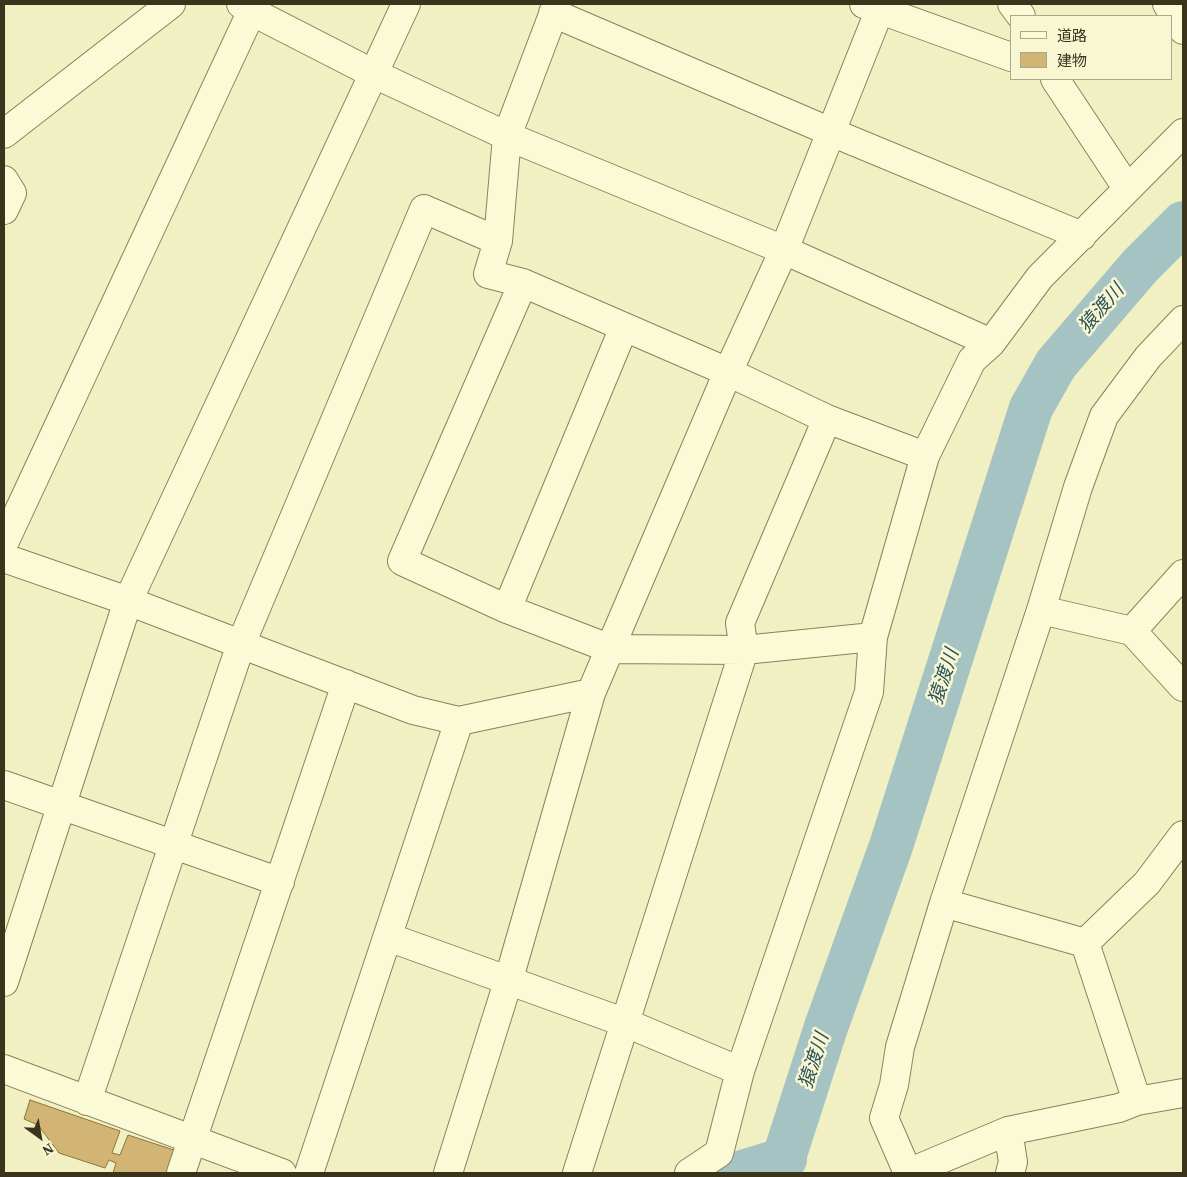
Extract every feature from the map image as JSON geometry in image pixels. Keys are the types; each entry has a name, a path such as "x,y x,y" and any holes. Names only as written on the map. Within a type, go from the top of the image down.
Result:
{"street":[{"path":"4,134 171,4"},
{"path":"4,982 128,601 372,73 406,4"},
{"path":"1012,4 1020,15"},
{"path":"1167,4 1183,30"},
{"path":"4,543 249,6 372,73 507,136 784,250 991,343"},
{"path":"448,1173 508,982 591,693 728,372 784,250 831,132 875,6 1010,57"},
{"path":"925,456 827,419 728,372 523,283 488,274 498,241 507,136 555,8 831,132 1082,236"},
{"path":"1056,80 1127,188"},
{"path":"689,1173 719,1153 740,1071 869,692 873,637 925,456 972,360 991,343 1040,277 1183,133"},
{"path":"4,180 12,193 4,210"},
{"path":"87,1101 171,846 241,644 424,209 498,241"},
{"path":"523,283 402,561 508,610 611,649 744,650 873,637"},
{"path":"1183,320 1148,357 1104,416 1078,487 1041,610 944,903 900,1047 894,1085 884,1118 908,1173 1008,1131 1119,1108 1137,1101 1183,1093"},
{"path":"508,610 624,327"},
{"path":"577,1173 744,650 740,623 827,419"},
{"path":"4,558 128,601 413,710 459,721 591,693"},
{"path":"1132,631 1183,574"},
{"path":"1041,610 1132,631 1183,687"},
{"path":"181,1173 194,1141 346,684"},
{"path":"309,1173 459,721"},
{"path":"4,786 171,846 280,882"},
{"path":"1085,943 1147,883 1183,835"},
{"path":"944,903 1085,943"},
{"path":"388,937 626,1024 740,1071"},
{"path":"1085,943 1137,1101"},
{"path":"4,1069 282,1173"},
{"path":"1008,1131 1013,1162 1010,1173"}],"building":[{"path":"30,1100 120,1131 112,1153 120,1155 128,1135 174,1150 166,1173 113,1173 116,1163 109,1160 105,1168 59,1153 38,1125 24,1119"}],"waterway":[{"name":"猿渡川","path":"779,1173 826,1027 891,846 1031,408 1056,364 1140,266 1183,223"},
{"path":"739,1173 785,1159"}]}
